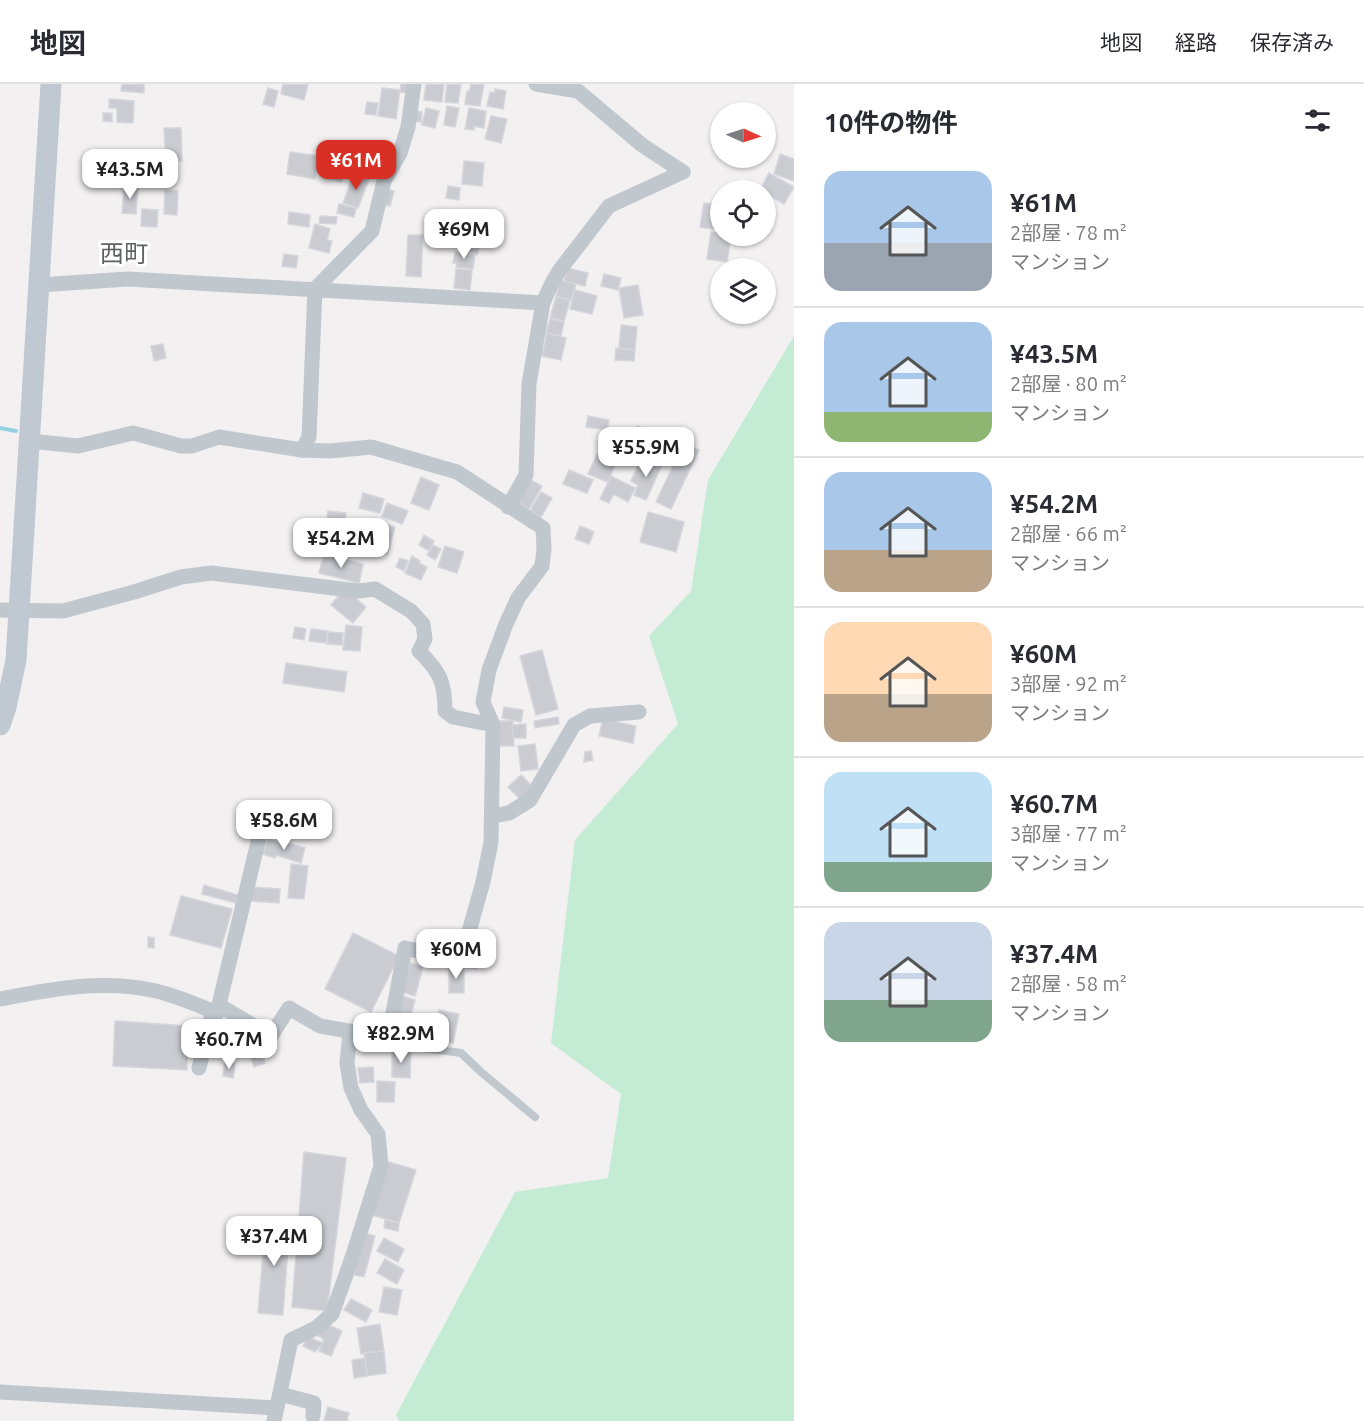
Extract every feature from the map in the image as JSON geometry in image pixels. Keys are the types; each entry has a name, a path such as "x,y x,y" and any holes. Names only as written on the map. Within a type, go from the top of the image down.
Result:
{"street":[{"path":"0,725 16,660 10,610 30,441 51,84"},
{"path":"302,450 309,437 315,289 372,231 384,181 400,153 408,127 414,84"},
{"path":"508,507 526,475 529,384 543,303 559,271 609,206 683,172 642,145 579,87 536,84"},
{"path":"39,285 128,279 543,303"},
{"path":"30,441 78,446 133,433 181,446 192,446 219,437 302,450 330,451 371,447 457,472 543,528 542,566 518,598 506,624 489,670 483,702 493,725 491,842 483,882 465,945 458,955 445,957 405,948 391,1024 381,1034 350,1032 320,1026 289,1008 271,1036 222,1007 215,1012"},
{"path":"10,610 63,611 181,577 211,573 358,591 375,590 411,611 423,624 424,639 419,651 436,668 445,689 445,711 453,717 493,725"},
{"path":"492,816 509,813 530,800 574,725 590,716 639,712"},
{"path":"199,1068 264,817"},
{"path":"0,999 66,987 102,984 159,992 215,1012"},
{"path":"277,1408 291,1340 316,1328 332,1314 381,1166 378,1134 361,1110 351,1088 347,1063 350,1032"},
{"path":"0,1392 277,1408 314,1403 313,1416"}],"lane":[{"path":"381,1034 424,1048 461,1053 535,1117"}],"green space":[{"path":"794,336 794,1421 399,1421 396,1415 515,1192 608,1178 621,1094 551,1043 575,840 678,724 649,636 691,591 708,480"}],"building":[{"path":"122,84 144,84 144,93 121,91"},
{"path":"283,84 308,84 304,100 281,94"},
{"path":"401,84 411,84 410,93 400,92"},
{"path":"426,84 444,84 442,102 424,100"},
{"path":"447,84 461,84 458,103 445,102"},
{"path":"471,84 484,84 480,106 465,104 467,91 469,92"},
{"path":"268,88 278,91 274,107 263,104"},
{"path":"382,88 400,90 396,119 378,116"},
{"path":"495,89 506,91 503,109 487,106 490,92 494,93"},
{"path":"109,99 134,101 133,123 117,122 117,108 109,108"},
{"path":"367,102 378,103 376,115 365,114"},
{"path":"447,106 459,108 455,127 444,125"},
{"path":"426,108 439,111 435,128 422,125"},
{"path":"469,108 486,111 484,128 474,126 474,130 465,129"},
{"path":"415,111 422,112 421,122 414,121"},
{"path":"103,113 112,113 112,122 103,121"},
{"path":"491,116 507,119 501,143 485,139"},
{"path":"164,128 181,128 182,161 166,161"},
{"path":"290,152 319,156 315,179 287,174"},
{"path":"780,154 794,159 794,181 774,174"},
{"path":"139,159 154,163 151,175 136,171"},
{"path":"464,161 484,163 482,186 462,184"},
{"path":"327,162 346,166 342,182 324,178"},
{"path":"162,167 175,168 174,180 163,179"},
{"path":"134,172 144,174 143,179 133,176"},
{"path":"769,173 794,187 784,204 776,199 776,180 765,180"},
{"path":"354,174 369,179 358,208 343,203"},
{"path":"448,186 460,188 459,200 446,198"},
{"path":"124,187 138,188 136,214 122,213"},
{"path":"385,189 394,191 390,206 381,204"},
{"path":"165,190 178,191 177,215 164,214"},
{"path":"704,203 710,204 710,228 700,227"},
{"path":"339,204 356,208 354,217 337,213"},
{"path":"142,209 158,210 157,227 141,226"},
{"path":"289,212 310,215 309,227 288,224"},
{"path":"320,216 337,217 336,224 319,223"},
{"path":"315,224 330,229 327,240 332,241 329,253 309,248"},
{"path":"452,224 483,235 477,255 463,250 464,245 446,239"},
{"path":"408,235 423,235 421,277 406,276"},
{"path":"710,239 710,246 729,246 728,258 707,259"},
{"path":"455,252 475,254 473,269 456,267 457,263 453,263"},
{"path":"284,254 298,256 296,268 282,266"},
{"path":"568,268 588,273 585,286 564,281"},
{"path":"456,269 472,270 470,290 454,288"},
{"path":"604,274 621,278 618,290 601,286"},
{"path":"560,280 576,284 571,300 556,296"},
{"path":"638,285 643,315 624,318 619,288"},
{"path":"575,290 597,296 592,314 570,309"},
{"path":"556,297 570,300 564,321 550,318"},
{"path":"550,319 564,322 561,336 546,333"},
{"path":"621,325 637,327 635,350 619,348"},
{"path":"547,333 566,338 561,360 542,356"},
{"path":"163,344 166,358 154,361 151,346"},
{"path":"616,348 635,350 634,361 615,360"},
{"path":"588,416 609,420 607,430 586,427"},
{"path":"637,426 669,439 663,455 653,451 652,455 629,446"},
{"path":"684,443 699,450 671,509 656,502"},
{"path":"597,454 616,462 608,482 588,474"},
{"path":"648,456 663,463 646,500 634,495 638,485 631,481 638,466 648,471 651,466"},
{"path":"569,470 593,480 587,493 563,484"},
{"path":"611,476 635,488 628,502 614,494 609,503 600,499"},
{"path":"421,477 439,485 429,510 411,503"},
{"path":"529,479 542,486 529,509 516,502"},
{"path":"541,492 552,498 541,517 530,511"},
{"path":"363,493 384,499 380,513 359,508"},
{"path":"387,503 408,511 402,524 382,516"},
{"path":"328,511 346,513 342,556 324,554"},
{"path":"648,512 684,522 676,552 640,542"},
{"path":"373,521 395,527 387,555 369,550 373,536 369,534"},
{"path":"580,526 594,532 589,544 575,539"},
{"path":"424,535 434,541 429,551 419,545"},
{"path":"433,545 441,549 435,560 427,555"},
{"path":"445,546 464,552 457,573 438,567"},
{"path":"324,554 363,564 359,583 319,573"},
{"path":"412,556 427,567 421,580 405,573"},
{"path":"400,558 408,561 404,571 396,567"},
{"path":"344,589 366,607 353,623 331,605"},
{"path":"346,625 362,627 360,651 343,650"},
{"path":"295,627 306,629 304,640 293,638"},
{"path":"311,629 328,631 326,643 309,641"},
{"path":"328,632 343,633 342,645 327,644"},
{"path":"542,650 558,709 536,715 520,656"},
{"path":"286,663 347,672 344,692 283,683"},
{"path":"504,707 523,710 521,722 502,718"},
{"path":"558,717 559,724 535,728 534,721"},
{"path":"603,719 636,726 633,743 599,736"},
{"path":"496,721 513,721 514,746 497,746"},
{"path":"526,724 526,738 513,738 512,725"},
{"path":"535,744 538,769 521,771 518,746"},
{"path":"591,751 593,760 584,762 585,752"},
{"path":"521,775 534,788 521,800 508,787"},
{"path":"268,839 305,848 301,863 276,855 275,858 263,854"},
{"path":"291,864 308,866 304,899 288,898"},
{"path":"204,885 238,895 236,903 202,894"},
{"path":"252,887 280,889 279,903 251,901"},
{"path":"181,896 232,909 221,948 170,935"},
{"path":"353,933 399,956 371,1012 325,989"},
{"path":"148,937 154,938 154,948 148,947"},
{"path":"468,956 477,957 476,969 467,968"},
{"path":"410,963 423,967 415,996 402,992"},
{"path":"449,967 464,967 464,993 449,993"},
{"path":"403,996 415,1000 410,1019 398,1016"},
{"path":"439,1010 459,1014 453,1043 433,1039"},
{"path":"228,1019 244,1024 241,1036 224,1031"},
{"path":"115,1021 189,1026 187,1070 113,1066"},
{"path":"403,1023 432,1032 428,1044 399,1035"},
{"path":"219,1038 234,1040 232,1057 217,1055"},
{"path":"258,1041 265,1063 254,1067 247,1045"},
{"path":"392,1050 411,1051 410,1078 392,1077"},
{"path":"225,1062 235,1063 233,1078 223,1076"},
{"path":"373,1067 374,1082 360,1083 358,1068"},
{"path":"377,1081 395,1082 394,1102 377,1102"},
{"path":"304,1152 346,1158 327,1311 292,1307"},
{"path":"389,1162 416,1170 399,1223 372,1215"},
{"path":"266,1218 290,1220 283,1315 258,1313"},
{"path":"385,1220 399,1223 398,1231 384,1228"},
{"path":"365,1233 375,1236 364,1277 354,1275"},
{"path":"384,1238 404,1249 398,1262 377,1251"},
{"path":"385,1259 404,1270 397,1284 377,1273"},
{"path":"384,1287 402,1290 397,1315 379,1312"},
{"path":"351,1299 372,1310 366,1322 344,1310"},
{"path":"324,1323 342,1331 331,1356 319,1351 324,1339 318,1336"},
{"path":"380,1324 384,1351 361,1354 357,1328"},
{"path":"308,1337 323,1343 315,1352 303,1346"},
{"path":"384,1351 386,1373 367,1376 364,1353"},
{"path":"365,1358 367,1376 354,1378 352,1360"},
{"path":"328,1407 349,1413 347,1421 324,1421"}],"waterway":[{"path":"0,428 16,431"}],"district":[{"name":"西町","path":"124,253"}]}
